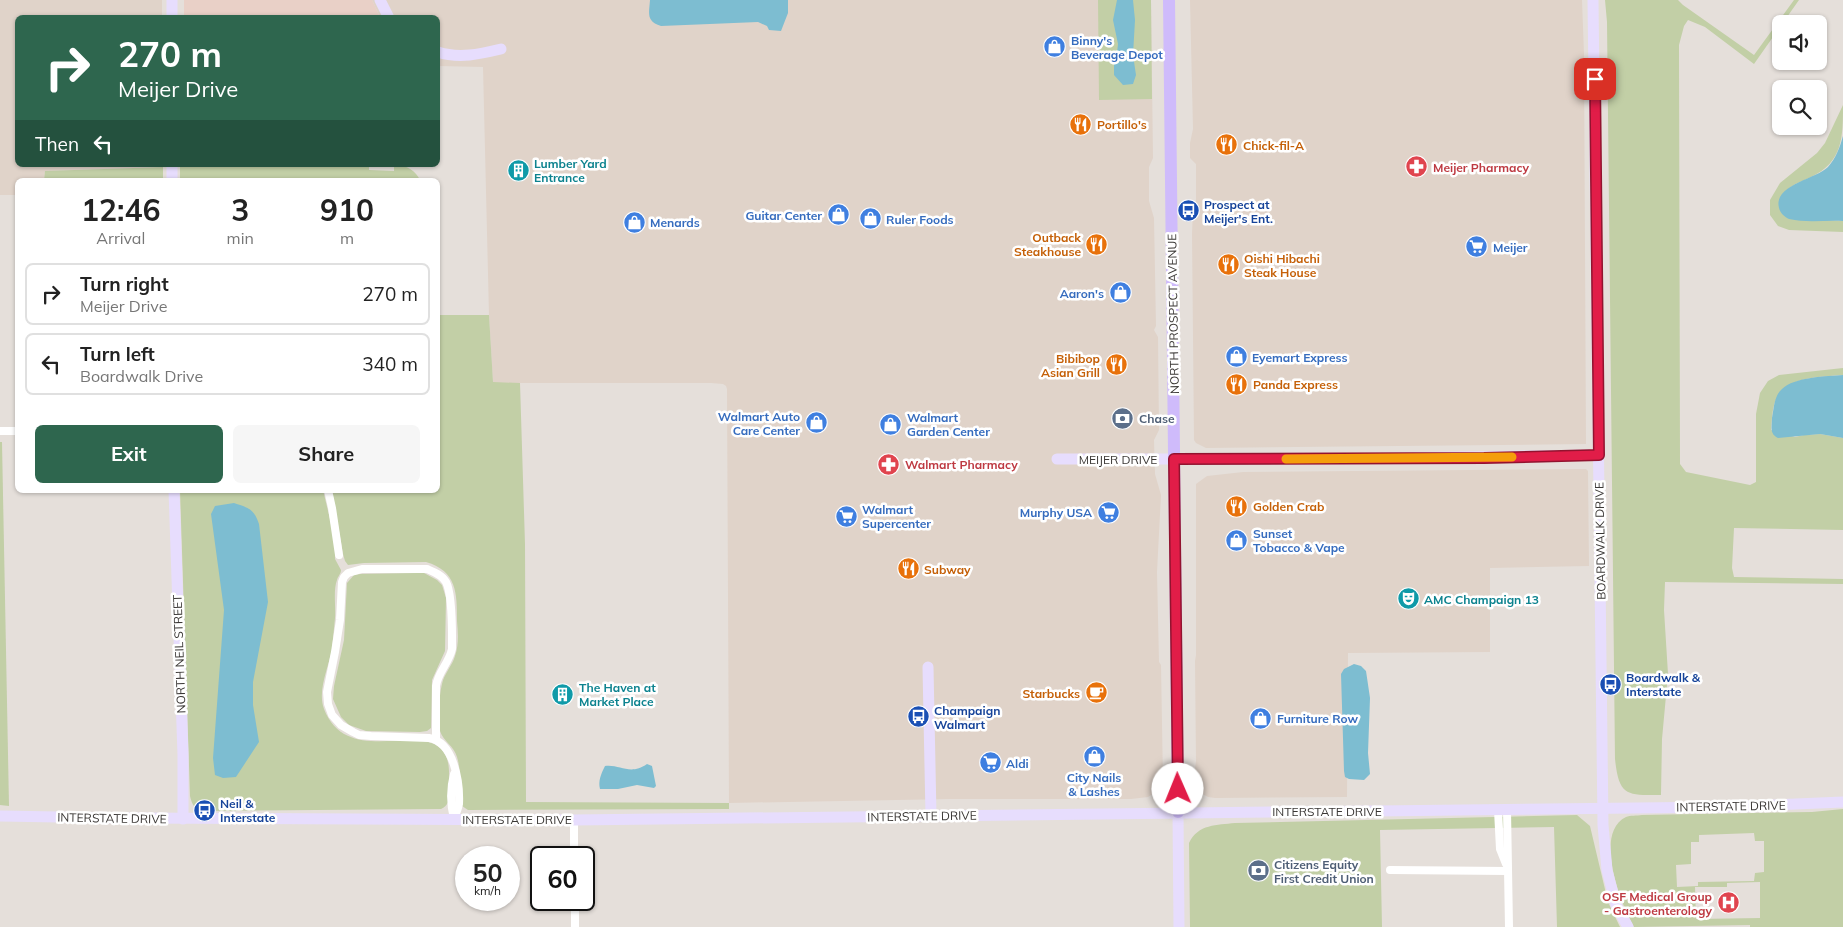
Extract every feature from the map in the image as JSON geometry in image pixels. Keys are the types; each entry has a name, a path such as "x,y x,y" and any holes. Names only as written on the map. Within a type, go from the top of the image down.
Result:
{"main road":[{"path":"172,0 172,15"},
{"path":"380,0 388,15"},
{"name":"NORTH PROSPECT AVENUE","path":"1169,0 1179,927"},
{"name":"BOARDWALK DRIVE","path":"1593,0 1603,808 1607,870 1616,905 1628,927"},
{"path":"440,52 455,56 501,48"},
{"name":"MEIJER DRIVE","path":"1057,459 1484,458 1599,455"},
{"name":"NORTH NEIL STREET","path":"174,493 183,755 183,819"},
{"path":"928,667 931,816"},
{"name":"INTERSTATE DRIVE","path":"0,816 183,819 574,820 1503,810 1746,806 1843,802"}],"street":[{"path":"0,431 15,431"},
{"path":"329,493 340,554"},
{"path":"436,739 437,679 448,661 452,649 450,604 446,583 442,577 427,569 362,569 348,573 342,582 340,620 327,692 328,704 332,715 341,725 359,736 436,739 449,752 455,772 451,799 454,819"},
{"path":"1503,810 1508,870 1509,927"},
{"path":"574,820 574,846"},
{"path":"1390,870 1508,870"},
{"path":"575,911 575,927"}],"shaded area":[{"path":"0,0 162,0 162,15 15,15 15,167 163,167 45,171 44,178 15,178 15,195 0,195"},
{"path":"184,0 372,0 379,15 184,15"},
{"path":"372,0 1151,0 1153,158 1149,167 1149,201 1154,218 1156,326 1154,330 1158,337 1159,430 1154,440 1155,474 1161,495 1157,572 1163,782 1159,790 1148,797 1131,799 950,799 729,803 726,386 711,383 493,383 489,315 483,67 440,66 440,15 379,15"},
{"path":"1190,0 1582,0 1584,54 1586,444 1206,448 1196,443 1194,440 1192,234 1193,210 1196,204 1196,164 1190,158 1190,143 1193,129"},
{"path":"1586,469 1588,471 1589,566 1490,568 1490,652 1348,653 1347,797 1215,798 1208,797 1199,792 1199,784 1194,778 1196,761 1196,484 1207,476 1243,472"}],"green space":[{"path":"1098,0 1151,0 1152,99 1099,100"},
{"path":"1605,0 1678,0 1754,55 1772,30 1772,38 1754,64 1705,27 1688,20 1684,26 1679,45 1680,464 1686,472 1750,485 1756,482 1756,414 1760,393 1768,381 1779,375 1843,368 1843,375 1804,380 1786,387 1775,402 1771,430 1795,437 1820,434 1843,438 1843,530 1734,528 1732,568 1734,577 1843,579 1843,584 1665,582 1664,610 1668,674 1662,739 1661,795 1640,795 1627,791 1619,781 1615,759 1607,22"},
{"path":"1794,0 1799,0 1788,15 1783,15"},
{"path":"1843,105 1841,138 1839,147 1830,164 1822,171 1791,187 1780,199 1826,220 1843,221 1843,232 1789,230 1778,226 1770,215 1770,200 1780,183 1817,153 1825,143"},
{"path":"163,167 163,178 44,178 45,171"},
{"path":"180,167 369,167 369,170 394,171 394,167 406,167 415,173 419,178 180,178"},
{"path":"440,315 489,315 493,382 520,383 525,544 526,802 729,803 729,809 468,810 462,806 457,757 440,731 440,702 443,680 455,656 458,643 457,601 453,584 444,571 426,562 348,565 343,554 333,493 440,493"},
{"path":"0,442 2,442 9,806 0,805"},
{"path":"180,493 324,493 335,546 335,559 341,570 335,589 332,649 322,694 324,709 335,727 351,737 368,741 423,741 437,745 446,756 449,767 448,802 441,809 204,811 198,810 194,806 190,796"},
{"path":"424,573 442,585 446,598 445,651 432,680 431,728 420,732 366,731 349,725 341,717 333,699 344,640 347,583 354,575 360,574"},
{"path":"1843,809 1843,927 1750,927 1750,925 1634,927 1617,887 1611,853 1612,838 1616,825 1626,817 1642,815 1812,812","holes":["1754,833 1755,841 1764,841 1764,872 1755,873 1754,881 1698,882 1698,886 1677,887 1676,865 1691,864 1691,842 1699,842 1699,835","1760,882 1760,918 1696,919 1695,887 1727,887 1727,883"]},
{"path":"1577,815 1590,826 1608,902 1620,927 1557,927 1554,827 1380,830 1382,927 1190,927 1189,843 1197,832 1215,825"}],"water":[{"path":"650,0 788,0 788,13 781,31 769,30 767,26 758,22 661,26 651,19 649,13"},
{"path":"1117,0 1133,0 1135,20 1133,55 1136,75 1133,84 1123,85 1114,75 1114,63 1118,44 1113,20"},
{"path":"1843,136 1843,221 1802,221 1786,217 1779,208 1779,200 1782,194 1797,183 1828,167 1837,152"},
{"path":"1843,375 1843,438 1820,434 1778,438 1773,434 1772,418 1774,406 1777,395 1782,389 1787,385 1802,380"},
{"path":"234,503 250,510 255,515 259,524 268,602 253,682 253,705 259,742 236,777 223,778 215,775 213,758 224,610 211,514 215,506"},
{"path":"1354,664 1361,666 1366,671 1370,698 1368,753 1370,774 1364,780 1349,779 1345,777 1344,771 1341,674 1344,669"},
{"path":"647,764 652,766 656,786 654,788 637,785 618,789 600,789 600,778 605,766 635,769"}],"slow traffic":[{"path":"1286,459 1512,457"}],"place":[{"name":"Binny's Beverage Depot","path":"1055,47"},
{"name":"Portillo's","path":"1081,124"},
{"name":"Chick-fil-A","path":"1227,145"},
{"name":"Meijer Pharmacy","path":"1417,167"},
{"name":"Lumber Yard Entrance","path":"518,170"},
{"name":"Prospect at Meijer's Ent.","path":"1188,211"},
{"name":"Guitar Center","path":"838,215"},
{"name":"Ruler Foods","path":"870,219"},
{"name":"Menards","path":"634,222"},
{"name":"Outback Steakhouse","path":"1097,244"},
{"name":"Meijer","path":"1477,247"},
{"name":"Oishi Hibachi Steak House","path":"1228,265"},
{"name":"Aaron's","path":"1120,293"},
{"name":"Eyemart Express","path":"1236,357"},
{"name":"Bibibop Asian Grill","path":"1116,365"},
{"name":"Panda Express","path":"1237,384"},
{"name":"Chase","path":"1123,418"},
{"name":"Walmart Auto Care Center","path":"816,423"},
{"name":"Walmart Garden Center","path":"891,424"},
{"name":"Walmart Pharmacy","path":"889,464"},
{"name":"Golden Crab","path":"1237,506"},
{"name":"Murphy USA","path":"1108,512"},
{"name":"Walmart Supercenter","path":"846,516"},
{"name":"Sunset Tobacco & Vape","path":"1237,540"},
{"name":"Subway","path":"908,569"},
{"name":"AMC Champaign 13","path":"1408,599"},
{"name":"Boardwalk & Interstate","path":"1610,684"},
{"name":"Starbucks","path":"1096,693"},
{"name":"The Haven at Market Place","path":"563,694"},
{"name":"Champaign Walmart","path":"918,717"},
{"name":"Furniture Row","path":"1261,718"},
{"name":"City Nails & Lashes","path":"1094,756"},
{"name":"Aldi","path":"990,763"},
{"name":"Neil & Interstate","path":"204,810"},
{"name":"Citizens Equity First Credit Union","path":"1258,871"},
{"name":"OSF Medical Group - Gastroenterology","path":"1728,903"}],"route":[{"path":"1178,789 1174,459 1484,458 1599,455 1595,79"}]}
